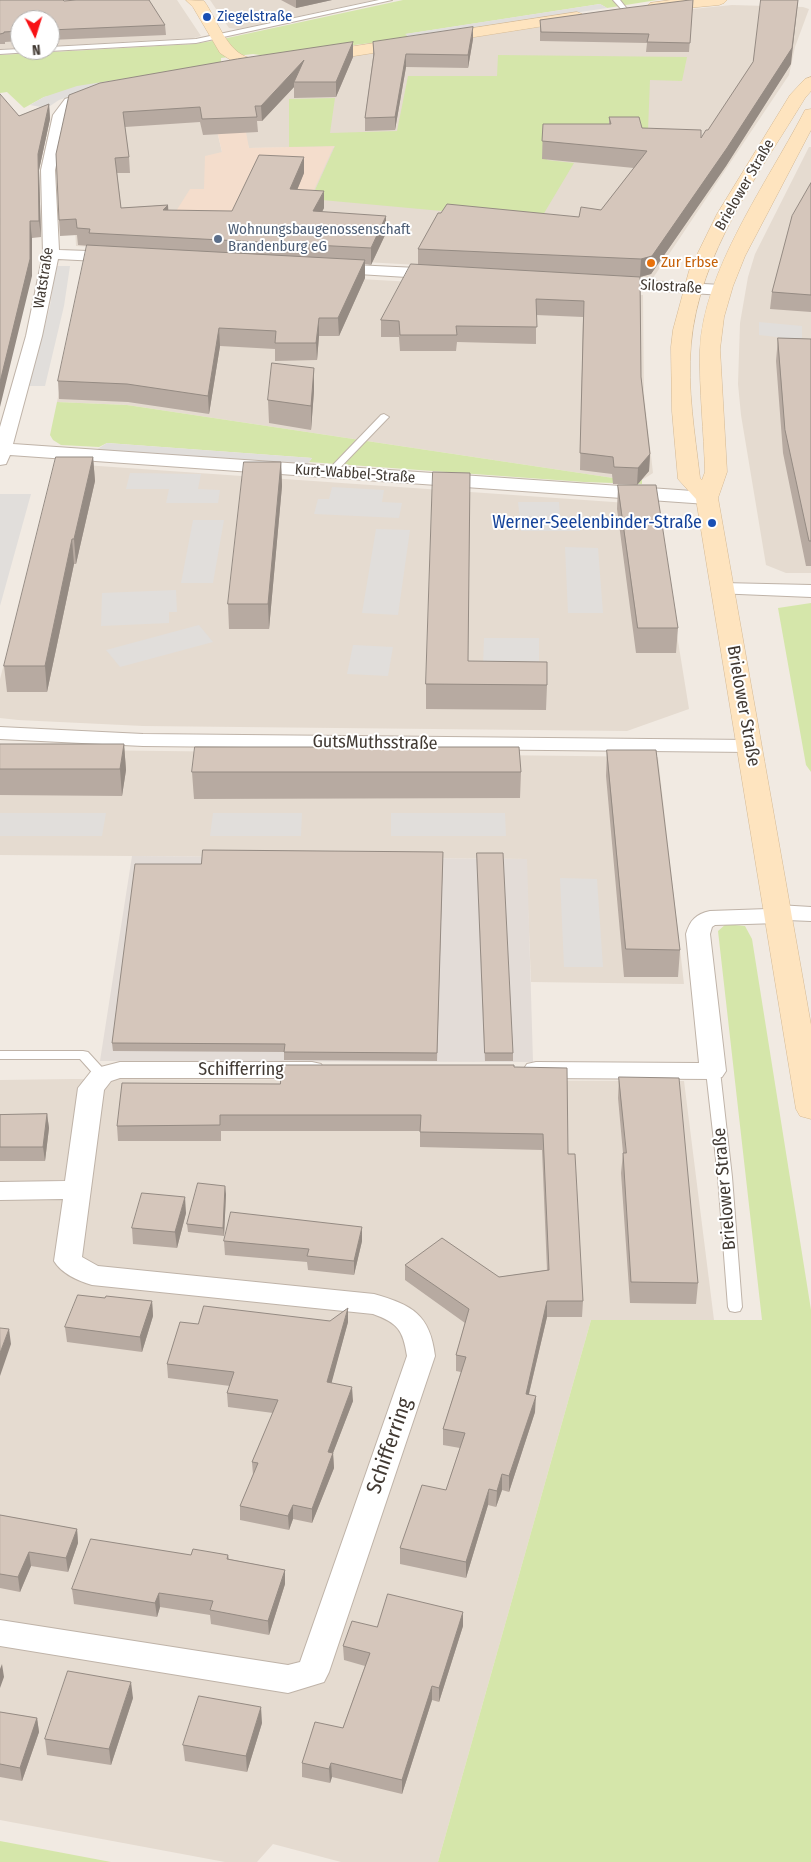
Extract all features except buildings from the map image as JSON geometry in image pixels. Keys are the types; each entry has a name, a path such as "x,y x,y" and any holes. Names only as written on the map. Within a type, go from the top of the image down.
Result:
{"main road":[{"path":"194,0 199,4 226,50 246,63 260,64 600,13 621,5 719,0"},
{"name":"Brielower Straße","path":"707,498 690,479 682,411 681,347 683,330 698,270 726,214 798,95 811,82"},
{"name":"Brielower Straße","path":"811,114 739,249 722,290 711,341 716,472 707,498 811,1109"}],"street":[{"path":"231,70 246,63"},
{"name":"Watstraße","path":"1,453 34,336 51,254 48,170 62,107 74,99 115,90"},
{"path":"51,254 137,258"},
{"path":"315,268 455,275"},
{"name":"Silostraße","path":"595,283 722,290"},
{"name":"Kurt-Wabbel-Straße","path":"1,453 331,472 707,498"},
{"path":"722,589 811,591"},
{"name":"GutsMuthsstraße","path":"0,733 156,741 750,746"},
{"path":"778,914 811,914"},
{"name":"Brielower Straße","path":"713,1071 698,934 701,924 710,918 778,914"},
{"name":"Schifferring","path":"0,1633 288,1679 313,1672 421,1356 420,1339 412,1322 391,1309 374,1304 92,1275 68,1261 91,1088 102,1075 120,1070 331,1070"},
{"path":"513,1070 713,1071"},
{"path":"0,1191 76,1190"}],"lane":[{"path":"60,48 196,41 389,0"},
{"path":"331,472 384,417"},
{"path":"0,1056 83,1055 102,1075"},
{"name":"Brielower Straße","path":"713,1071 726,1177 735,1307"}],"shaded area":[{"path":"0,0 177,0 201,36 194,38 60,45 60,10 10,10 10,48 0,49"},
{"path":"210,0 374,0 238,29 229,28"},
{"path":"600,4 607,8 410,38 405,34"},
{"path":"732,5 803,7 809,9 795,47 789,75 653,278 76,246 69,110 205,79 222,152 204,189 161,235 334,147 249,148 222,76 586,20"},
{"path":"173,71 87,91 59,100 47,108 30,105 44,97 77,86"},
{"path":"205,79 237,83 249,148 334,146 284,256 161,235 190,189 204,189 205,156 222,152"},
{"path":"809,147 811,147 811,573 786,573 766,565 741,415 738,384 740,323 748,277 755,254"},
{"path":"94,264 643,295 644,394 653,473 642,480 620,479 127,405 57,402 85,268"},
{"path":"56,266 70,266 64,306 45,386 29,386 50,306"},
{"path":"759,322 802,326 802,340 759,335"},
{"path":"107,443 312,458 303,470 88,455"},
{"path":"56,463 656,505 689,709 627,731 143,726 0,718 0,679"},
{"path":"130,473 201,474 198,489 220,490 218,503 166,503 169,489 126,489"},
{"path":"332,487 384,490 382,502 402,503 399,518 314,514 318,499 329,499"},
{"path":"0,494 31,494 0,606"},
{"path":"518,502 559,502 560,516 579,516 580,531 521,531"},
{"path":"193,520 224,520 213,583 181,583"},
{"path":"376,529 410,530 398,615 362,613"},
{"path":"565,547 598,548 603,613 568,613"},
{"path":"176,590 177,612 169,612 169,623 101,626 102,593"},
{"path":"199,625 213,642 120,667 106,650"},
{"path":"484,638 539,638 539,667 483,666"},
{"path":"353,645 393,647 388,676 347,674"},
{"path":"0,749 658,757 684,984 531,982 526,859 0,855"},
{"path":"0,813 106,813 102,836 0,836"},
{"path":"213,813 302,813 301,836 210,836"},
{"path":"391,813 505,813 506,836 391,836"},
{"path":"132,856 527,859 533,1062 100,1061"},
{"path":"560,878 597,879 603,967 564,967"},
{"path":"0,1080 684,1081 714,1320 591,1320 438,1862 341,1862 273,1844 257,1862 225,1862 0,1820"}],"green space":[{"path":"403,0 657,0 607,8 600,4 406,34 410,38 267,56 253,54 221,58 221,64 44,97 24,108 7,92 0,93 0,55 10,54 10,60 60,60 60,52 194,44"},
{"path":"498,55 687,57 682,81 650,80 648,131 549,131 547,160 574,163 540,220 311,199 335,146 289,147 289,99 335,98 330,133 397,131 408,76 497,76"},
{"path":"57,402 127,405 620,479 642,480 642,484 584,482 309,462 312,458 107,443 99,447 61,445 53,440 50,435"},
{"path":"811,603 811,772 806,765 778,608"},
{"path":"726,924 745,926 752,939 811,1310 811,1862 438,1862 591,1320 762,1320 718,931"},
{"path":"0,1841 111,1862 0,1862"}],"place":[{"name":"Ziegelstraße","path":"207,17"},
{"name":"Wohnungsbaugenossenschaft Brandenburg eG","path":"218,239"},
{"name":"Zur Erbse","path":"651,263"},
{"name":"Werner-Seelenbinder-Straße","path":"712,523"}]}
